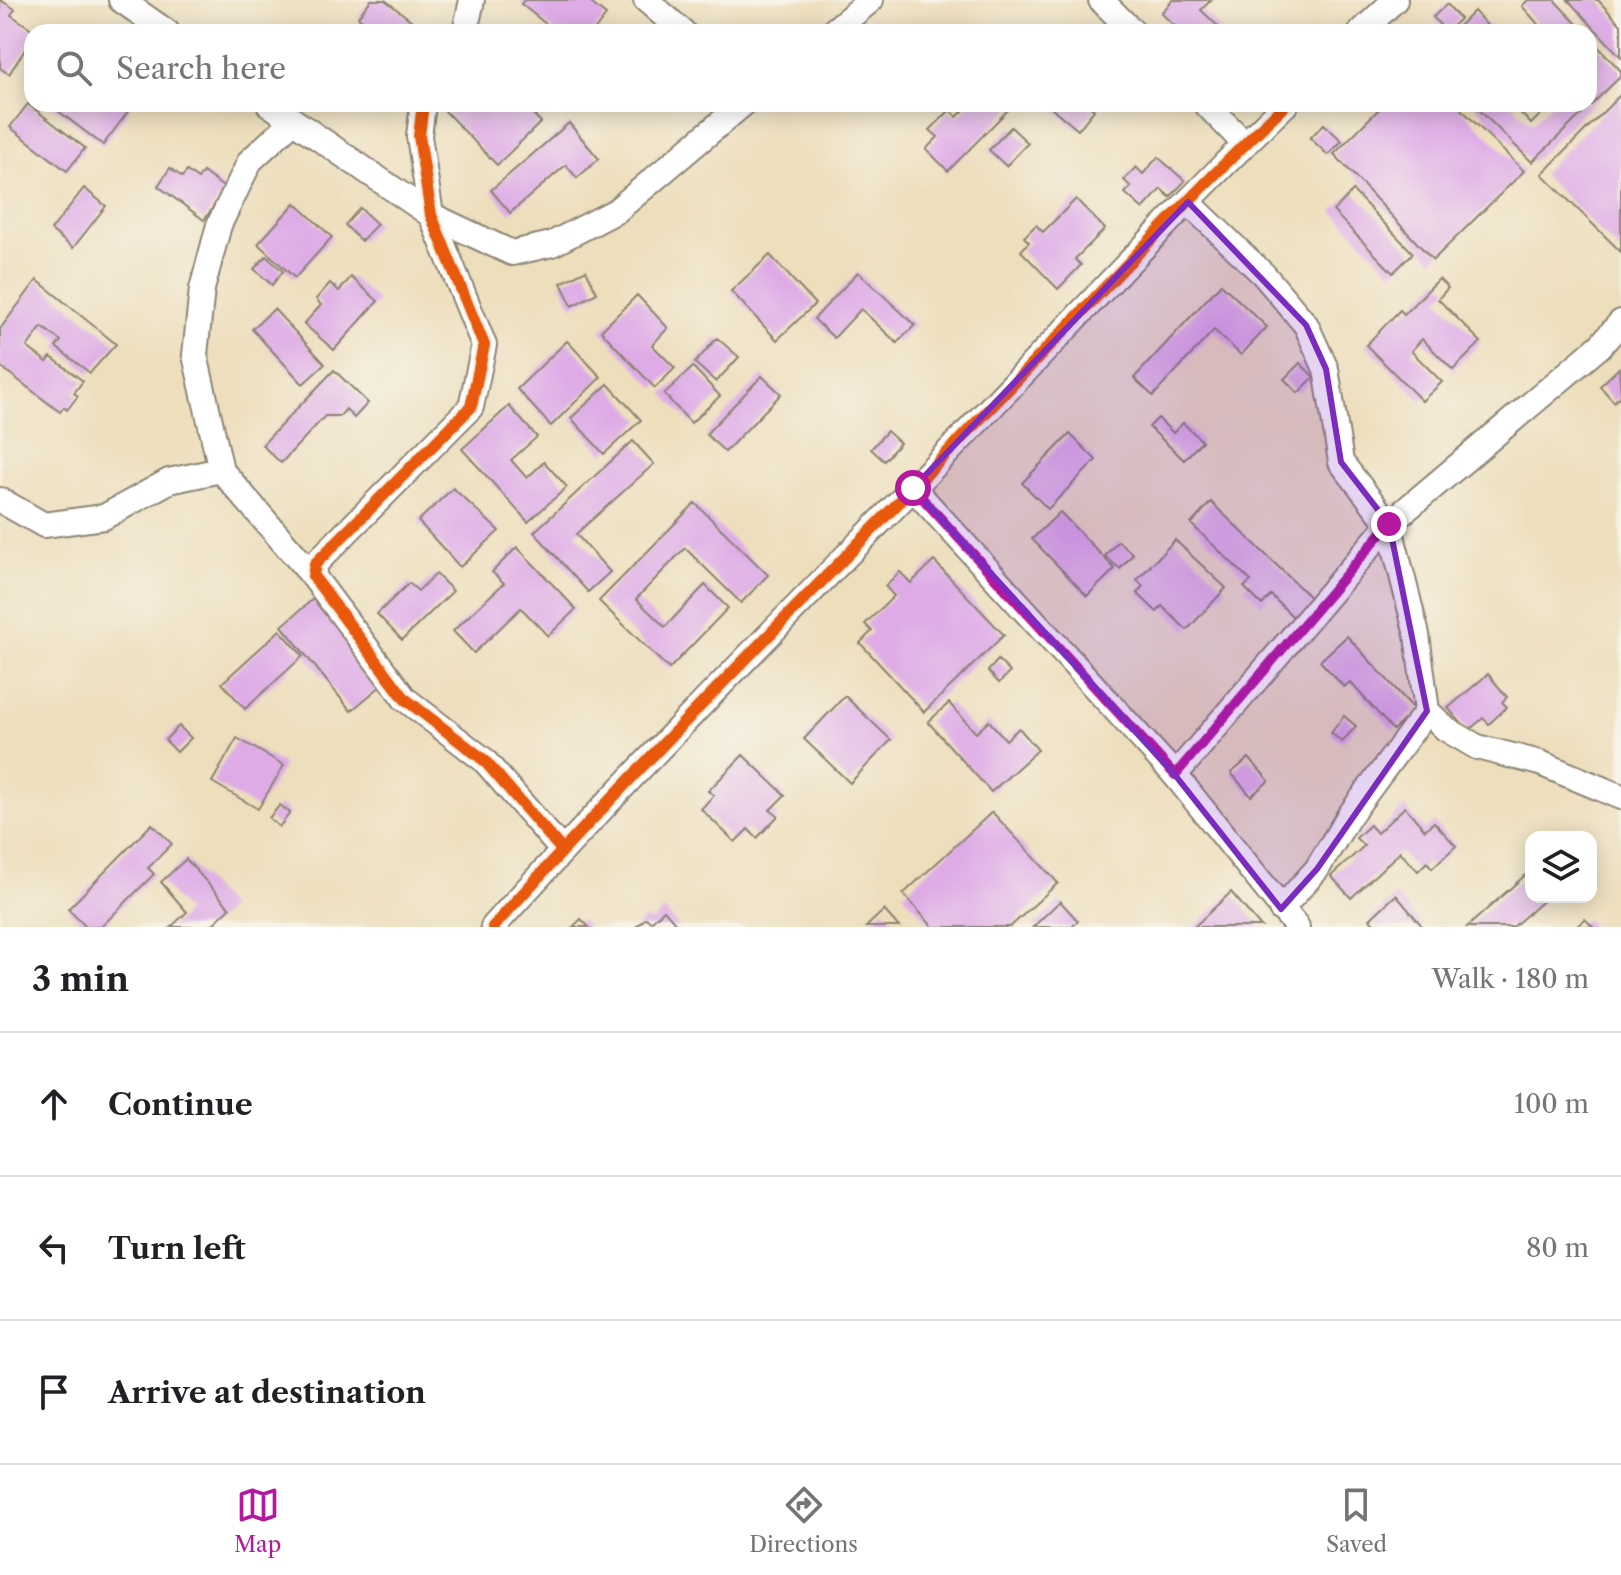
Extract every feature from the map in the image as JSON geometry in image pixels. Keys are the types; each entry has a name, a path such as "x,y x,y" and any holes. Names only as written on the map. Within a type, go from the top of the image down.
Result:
{"street":[{"path":"121,0 156,24"},
{"path":"467,24 472,0"},
{"path":"646,0 674,24"},
{"path":"842,24 871,0"},
{"path":"1101,0 1125,24"},
{"path":"1370,24 1395,0"},
{"path":"280,112 431,215 512,253 552,244 616,211 734,112"},
{"path":"313,576 315,564 471,407 484,345 431,215 419,136 422,112"},
{"path":"1214,112 1245,144"},
{"path":"493,927 562,850 1278,112"},
{"path":"293,121 250,161 219,225 202,289 195,355 221,470 313,576 405,699 484,760 562,850"},
{"path":"1188,202 1264,275 1306,325 1326,369 1341,462 1389,524 1417,635 1427,711 1446,729 1477,747 1540,763 1621,797"},
{"path":"1175,775 1389,524 1600,346 1621,322"},
{"path":"0,500 44,525 104,517 169,481 221,470"},
{"path":"913,488 1175,775 1289,918 1349,816 1427,711"}],"highlighted area":[{"path":"1188,202 1306,325 1326,369 1341,462 1389,524 1427,711 1317,869 1281,909 1175,775 913,488"}],"building":[{"path":"0,0 15,9 11,15 24,24 24,51 9,74 0,68"},
{"path":"371,0 385,0 416,24 362,24 364,21 358,17"},
{"path":"524,0 587,0 606,15 599,24 546,24 521,4"},
{"path":"1173,0 1211,0 1201,10 1216,24 1173,24 1161,13"},
{"path":"1528,0 1554,0 1577,24 1538,24 1522,6"},
{"path":"1568,0 1598,0 1621,25 1621,57 1597,31 1597,24 1590,24"},
{"path":"1447,4 1460,19 1455,24 1439,24 1433,17"},
{"path":"1474,11 1486,24 1461,24"},
{"path":"1597,46 1621,71 1621,76 1597,99"},
{"path":"1621,94 1621,252 1542,174"},
{"path":"24,109 24,112 38,112 85,148 67,171 10,127"},
{"path":"60,112 128,112 103,145"},
{"path":"446,112 531,112 541,122 497,165"},
{"path":"948,112 957,117 962,112 1006,112 948,171 926,149 938,137 930,130"},
{"path":"1057,112 1092,112 1078,130"},
{"path":"1376,112 1464,112 1524,171 1433,260 1334,154"},
{"path":"1481,112 1520,112 1531,124 1543,112 1584,112 1532,162"},
{"path":"569,123 599,159 577,178 566,165 510,213 491,190"},
{"path":"1324,124 1342,141 1328,155 1310,138"},
{"path":"1011,127 1028,143 1006,166 989,150"},
{"path":"1158,157 1185,181 1170,197 1161,189 1143,209 1125,193 1131,187 1124,180 1136,167 1143,174"},
{"path":"170,168 182,177 187,171 198,179 203,172 226,189 204,220 158,186"},
{"path":"84,188 106,206 73,248 51,230"},
{"path":"1353,191 1413,253 1393,273 1333,211"},
{"path":"1076,199 1105,229 1075,259 1081,265 1058,289 1021,251 1029,242 1024,237 1036,225 1043,232"},
{"path":"295,203 332,237 295,278 258,244"},
{"path":"360,208 377,224 361,241 345,225"},
{"path":"770,255 815,304 777,340 731,291"},
{"path":"266,256 283,271 272,285 254,269"},
{"path":"586,270 597,293 572,306 561,283"},
{"path":"858,272 915,325 897,343 861,309 834,338 814,319"},
{"path":"351,277 378,301 334,350 304,324 321,305 316,299 330,283 339,291"},
{"path":"1439,279 1448,288 1438,299 1481,342 1453,370 1422,339 1411,351 1442,382 1422,401 1366,345 1400,310 1404,314"},
{"path":"37,280 116,344 90,373 56,347 61,341 42,327 27,347 47,362 51,357 83,381 74,393 78,396 67,410 64,407 60,412 0,366 0,329"},
{"path":"1221,284 1267,327 1241,355 1214,330 1153,396 1134,378"},
{"path":"637,295 668,328 652,345 675,368 655,388 601,331"},
{"path":"274,309 325,364 303,384 252,329"},
{"path":"717,338 739,357 716,382 695,363"},
{"path":"567,341 601,377 551,426 517,389"},
{"path":"1300,363 1314,377 1298,393 1284,379"},
{"path":"693,367 720,396 691,423 664,394"},
{"path":"1619,368 1621,395 1614,402 1600,386"},
{"path":"334,370 368,403 354,418 346,409 340,416 325,416 281,463 262,445"},
{"path":"762,376 781,394 725,452 706,434"},
{"path":"608,384 641,420 604,454 571,418"},
{"path":"509,406 537,437 511,460 527,478 544,462 567,487 528,522 462,449"},
{"path":"1158,418 1173,433 1183,423 1202,441 1184,460 1149,427"},
{"path":"887,431 900,443 884,461 871,449"},
{"path":"1070,434 1096,460 1048,509 1022,483"},
{"path":"633,441 654,464 576,534 610,572 588,592 534,532"},
{"path":"453,488 499,531 460,567 418,521"},
{"path":"1211,502 1315,602 1297,621 1271,595 1262,605 1244,587 1251,581 1191,524"},
{"path":"695,503 768,575 741,603 685,548 636,599 665,627 705,585 728,608 669,669 599,601"},
{"path":"1060,512 1115,569 1087,596 1032,539"},
{"path":"1175,540 1226,588 1187,630 1162,606 1157,612 1137,593 1143,586 1137,580"},
{"path":"1118,541 1133,554 1120,569 1105,556"},
{"path":"517,547 576,609 548,636 521,608 474,653 453,631 504,583 492,572"},
{"path":"934,561 1004,635 924,712 860,643 872,631 865,624 894,596 885,586 900,572 911,583"},
{"path":"436,574 453,591 402,640 377,614 409,583 418,591"},
{"path":"313,599 383,684 351,711 282,626"},
{"path":"280,630 303,656 245,709 222,683"},
{"path":"1347,636 1415,710 1393,730 1350,682 1344,687 1320,661"},
{"path":"998,660 1010,672 999,683 988,671"},
{"path":"1488,674 1507,697 1502,702 1507,707 1489,724 1483,718 1468,731 1448,708"},
{"path":"845,696 891,740 850,783 804,739"},
{"path":"949,703 976,733 989,721 1006,740 1019,728 1038,750 991,792 928,722"},
{"path":"1344,716 1356,726 1342,742 1331,733"},
{"path":"179,726 191,738 177,752 165,740"},
{"path":"237,738 284,765 258,809 212,782"},
{"path":"743,755 785,795 770,810 778,816 757,838 748,829 735,842 701,809 714,795 708,791"},
{"path":"1249,758 1269,781 1251,796 1231,773"},
{"path":"280,805 290,813 279,827 269,818"},
{"path":"1405,807 1425,830 1434,822 1456,846 1432,868 1427,862 1418,871 1400,852 1351,898 1331,876 1364,846 1356,838 1370,825 1377,833"},
{"path":"992,812 1058,883 1010,927 933,927 903,894"},
{"path":"152,824 172,844 148,868 154,874 101,927 86,927 68,909"},
{"path":"186,859 230,908 210,927 171,927 187,912 161,882"},
{"path":"1525,875 1525,903 1540,903 1513,927 1467,927"},
{"path":"1231,892 1261,927 1194,927"},
{"path":"1396,895 1423,927 1378,927 1370,919"},
{"path":"1060,901 1078,921 1072,927 1033,927"},
{"path":"664,910 679,927 636,927 646,918 651,922"},
{"path":"884,910 899,927 866,927"},
{"path":"581,919 589,927 573,927"},
{"path":"1585,919 1593,927 1576,927"}],"cycle path":[{"path":"422,112 419,136 431,215 484,345 471,407 315,564 313,576 405,699 484,760 562,850"},
{"path":"493,927 700,706 1278,112"}],"route":[{"path":"913,488 1175,775 1389,524"}]}
